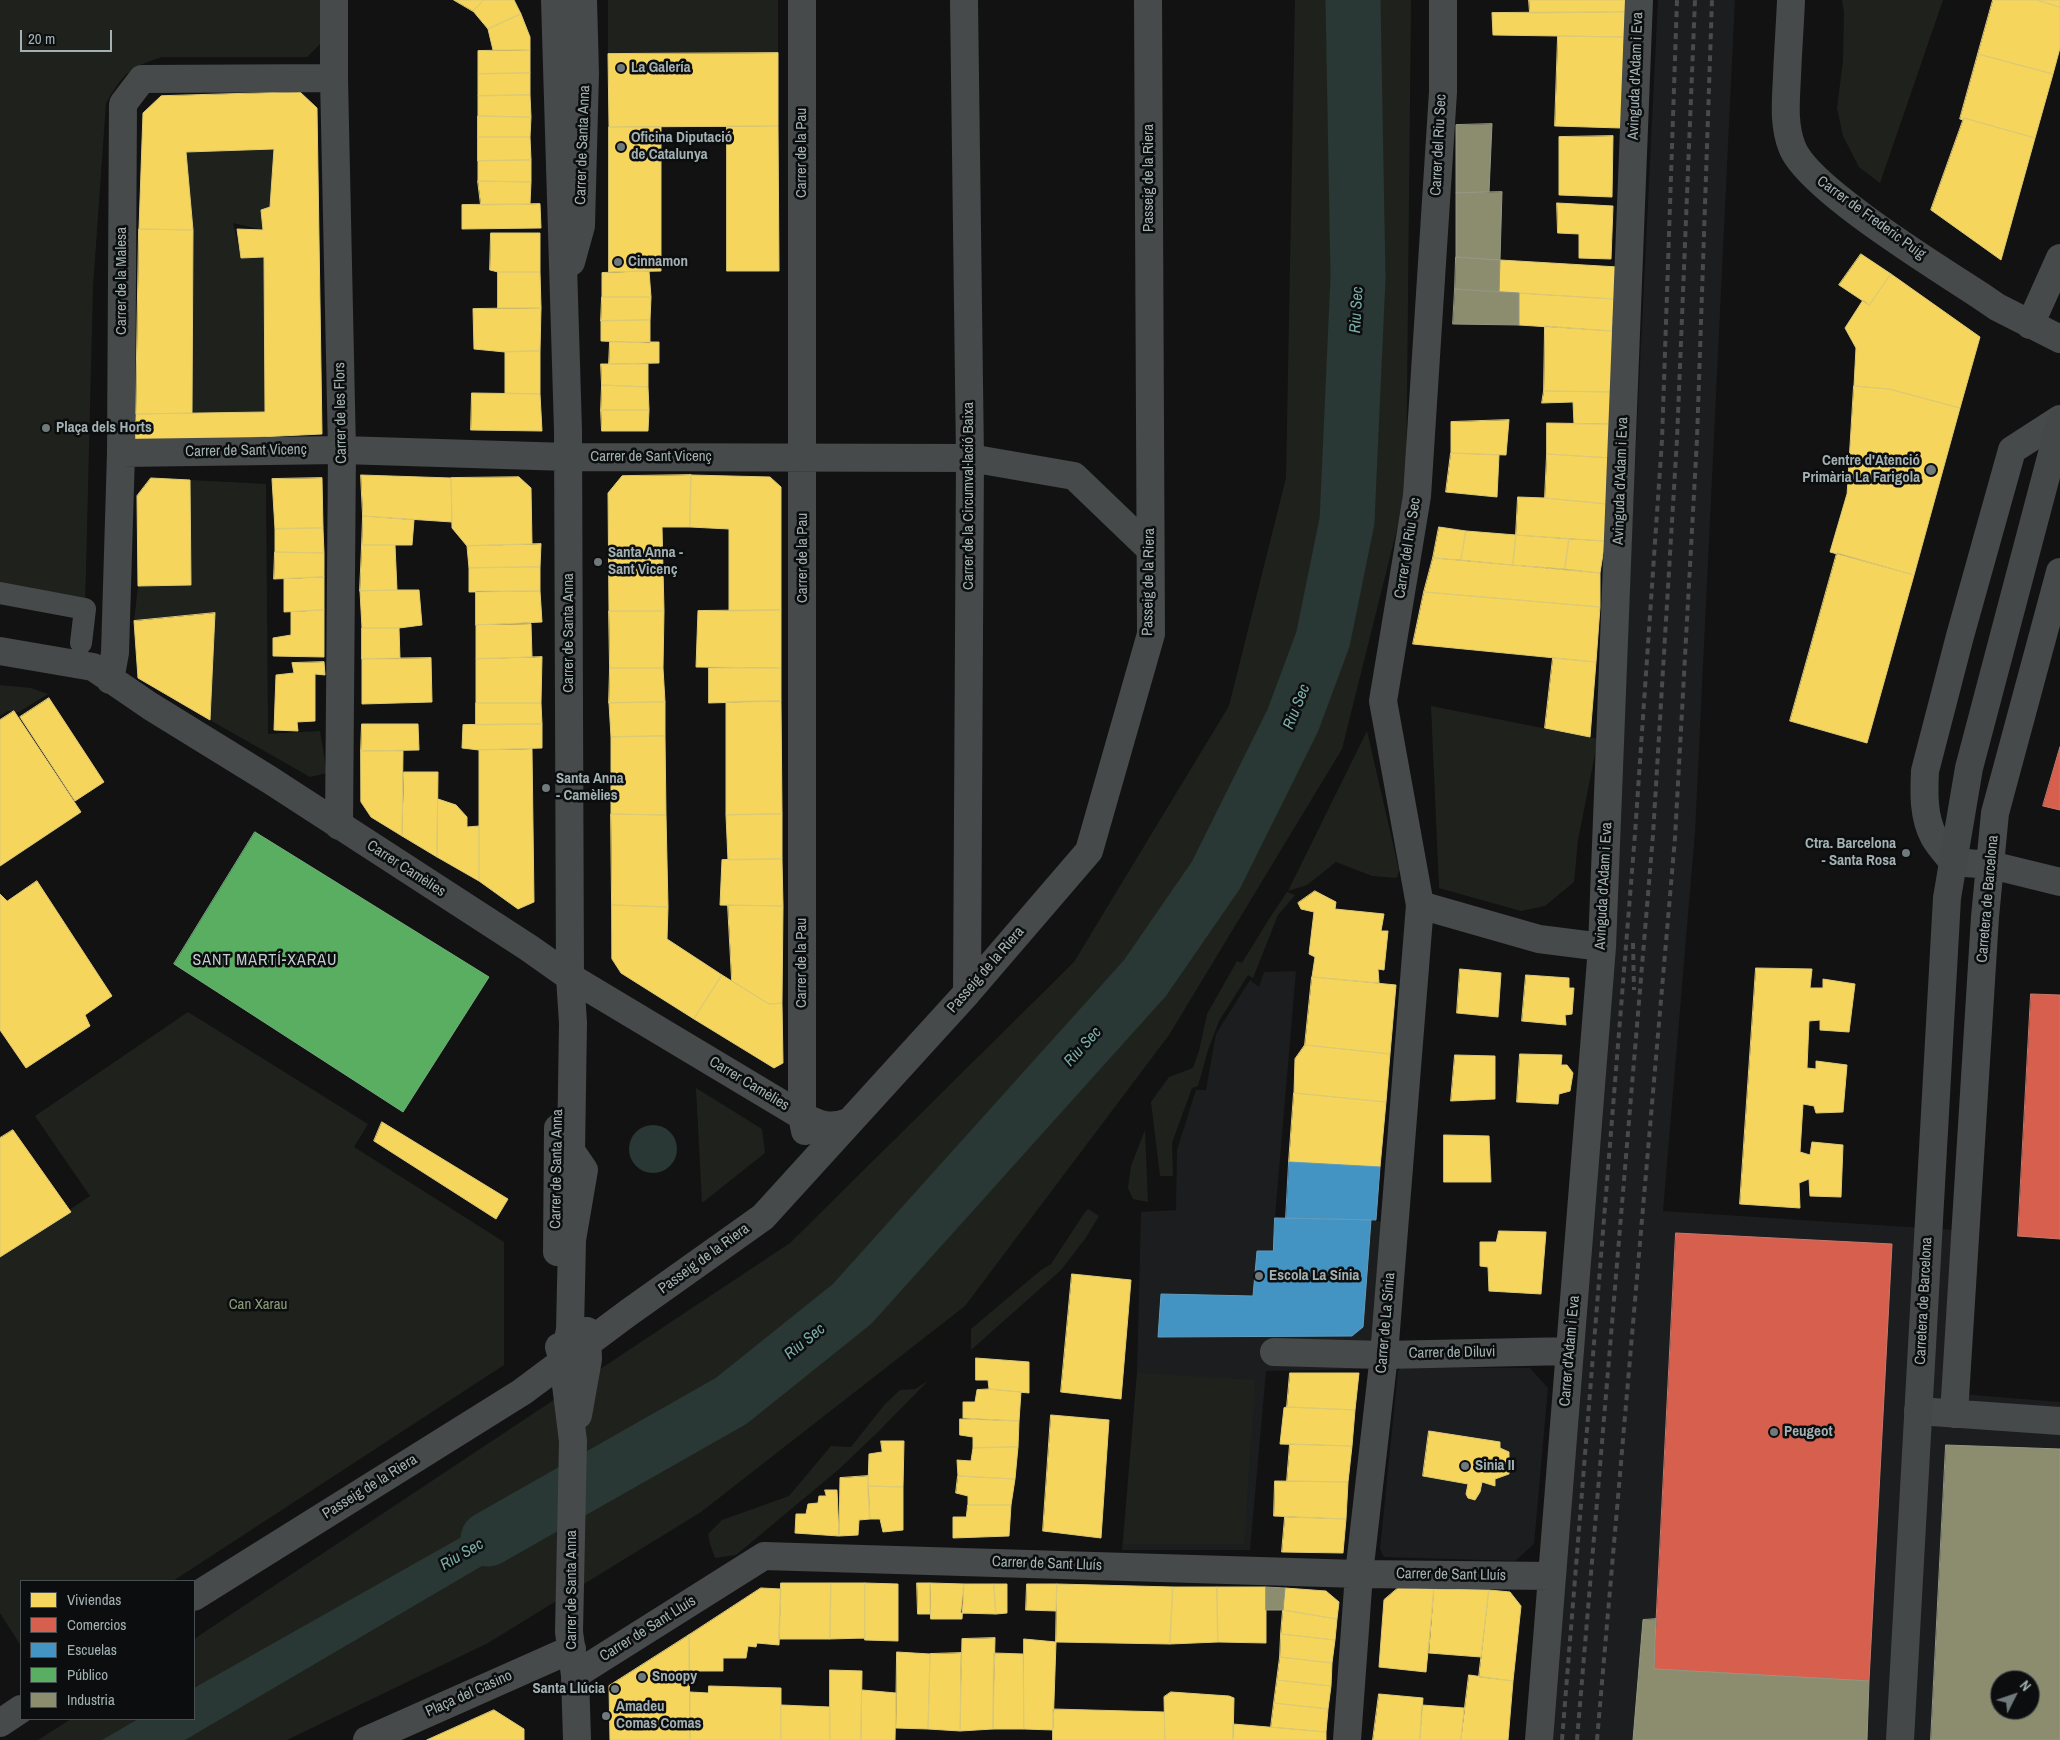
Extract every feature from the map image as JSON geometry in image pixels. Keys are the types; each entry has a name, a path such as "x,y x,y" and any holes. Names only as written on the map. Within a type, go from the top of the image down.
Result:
{"main road":[{"name":"Carretera de Barcelona","path":"1900,1740 1947,898 1970,768 2060,423"}],"street":[{"name":"Carrer de les Flors","path":"334,0 342,450 339,826"},
{"name":"Carrer de Santa Anna","path":"564,288 581,226 585,73 583,0"},
{"name":"Carrer de la Pau","path":"802,0 802,1116"},
{"name":"Carrer de la Circumval·lació Baixa","path":"964,0 970,458 967,993"},
{"path":"1133,0 1148,34"},
{"name":"Passeig de la Riera","path":"195,1596 522,1392 763,1217 967,993 1089,851 1151,634 1148,0"},
{"name":"Carrer del Riu Sec","path":"1420,905 1383,701 1417,496 1443,92 1443,0"},
{"name":"Avinguda d'Adam i Eva","path":"1602,955 1639,0"},
{"name":"Carrer de Frederic Puig","path":"1790,0 1785,120 1792,148 1807,171 1830,191 1877,226 1981,296 2060,339"},
{"name":"Carrer de Santa Anna","path":"557,2 568,457 570,978 573,1024 571,1151 584,1170 572,1240 570,1330 563,1361"},
{"name":"Carrer de la Malesa","path":"110,680 115,652 122,453 123,104 142,79 334,78"},
{"path":"2030,324 2060,258"},
{"path":"2060,419 2012,450 1924,771 1926,813 1934,836 1953,862 1991,865 2060,882"},
{"name":"Carrer de Sant Vicenç","path":"122,453 342,450 568,457 970,458 1074,476 1150,549"},
{"name":"Carretera de Barcelona","path":"1954,1414 1985,917 1995,813 2060,572"},
{"path":"0,593 85,609 81,643"},
{"name":"Carrer Camèlies","path":"0,651 4,650 93,667 110,680 270,780 529,948 570,978 802,1116 821,1125 836,1126 849,1122"},
{"path":"1420,905 1602,955"},
{"name":"Carrer de La Sínia","path":"1347,1740 1359,1574 1384,1355 1420,905"},
{"name":"Carrer d'Adam i Eva","path":"1539,1740 1602,955"},
{"name":"Carrer de Santa Anna","path":"570,978 587,1023 583,1094 588,1359 573,1441"},
{"name":"Carrer de Santa Anna","path":"570,978 559,1017 557,1338 563,1361 573,1441 571,1641 576,1675 577,1740"},
{"name":"Carrer Camèlies","path":"802,1116 813,1161"},
{"name":"Carrer de Diluvi","path":"1274,1352 1384,1355 1570,1351"},
{"path":"1918,1411 2060,1421"},
{"name":"Carrer de Sant Lluís","path":"576,1675 764,1556 1359,1574 1552,1576"},
{"name":"Plaça del Casino","path":"367,1740 571,1641"},
{"path":"0,1723 20,1710"}],"shaded area":[{"path":"1658,0 1735,0 1695,832 1663,1211 1970,1231 1961,1394 2060,1402 2060,1740 1548,1740 1617,831"},
{"name":"Escola La Sínia","path":"1296,971 1275,1217 1383,1222 1368,1369 1266,1371 1250,1550 1122,1550 1137,1373 1141,1212 1176,1210 1177,1150 1196,1090 1206,1090 1216,1034 1250,980 1259,987 1264,972"},
{"name":"Sinia II","path":"1401,1367 1530,1368 1548,1388 1534,1544 1515,1561 1384,1557 1380,1549 1398,1371"}],"green space":[{"path":"0,0 322,0 323,41 307,57 162,57 134,68 123,78 106,103 93,287 85,609 0,593"},
{"path":"608,0 778,0 778,53 608,54"},
{"path":"1295,0 1411,0 1406,493 1342,749 1169,1035 965,1306 701,1512 488,1643 287,1740 38,1740 69,1720 195,1720 195,1638 790,1243 1074,962 1229,706 1286,478"},
{"path":"1842,0 1943,0 1880,183 1859,167 1843,136 1837,108 1843,61 1844,12"},
{"path":"274,149 270,207 261,210 263,230 233,223 241,258 264,257 265,412 192,413 193,230 186,152"},
{"path":"190,480 266,484 268,734 320,731 327,773 310,777 210,720 215,613 134,621 138,586 191,585"},
{"path":"0,685 31,688 48,694 19,712 8,711 0,716"},
{"path":"1431,706 1598,739 1578,840 1574,882 1545,906 1521,911 1439,888"},
{"path":"1367,731 1399,870 1397,878 1372,876 1336,862 1307,885 1288,891"},
{"path":"1287,892 1295,895 1278,915 1253,978 1248,975 1219,1021 1208,1050 1198,1086 1192,1088 1172,1143 1173,1176 1160,1176 1151,1102 1169,1077 1193,1068 1199,1051 1207,1014 1237,961 1242,963"},
{"name":"Can Xarau","path":"188,1012 368,1124 354,1147 504,1242 504,1365 175,1580 20,1580 20,1644 0,1613 0,1256 90,1196 35,1116"},
{"path":"696,1088 762,1129 765,1153 702,1203"},
{"path":"1145,1130 1148,1202 1133,1199 1128,1188 1131,1166"},
{"path":"1088,1209 1099,1216 1085,1239 1061,1270 971,1350 971,1329 1041,1270 1051,1264"},
{"path":"1137,1373 1255,1380 1244,1544 1123,1544"},
{"path":"928,1381 838,1470 736,1555 715,1558 708,1534 722,1520 789,1496 831,1446 851,1447 885,1404 900,1390 915,1389"}],"water":[{"path":"653,1125 662,1127 670,1132 675,1140 677,1149 675,1158 670,1166 662,1171 653,1173 644,1171 636,1166 631,1158 629,1149 631,1140 636,1132 644,1127"},
{"path":"529,1499 553,1502 528,1539 185,1740 102,1740 136,1720 195,1720 195,1687"}],"building: Viviendas":[{"path":"454,0 484,0 473,11"},
{"path":"484,0 514,0 521,14 488,29 473,11"},
{"path":"1529,0 1625,0 1625,12 1530,13"},
{"path":"1993,0 2037,0 2060,7 2060,48 2053,74 1978,54"},
{"path":"2037,0 2060,0 2060,7"},
{"path":"1625,12 1624,37 1493,35 1492,13"},
{"path":"521,14 530,37 530,50 493,50 488,29"},
{"path":"1558,36 1624,37 1621,128 1555,126"},
{"path":"530,50 530,73 478,74 478,51"},
{"path":"778,53 778,126 609,127 608,54"},
{"path":"1978,54 2053,74 2035,138 1964,118 1963,120 1960,119"},
{"path":"530,73 530,95 478,96 478,74"},
{"path":"300,92 317,108 322,434 135,443 136,414 265,412 264,257 241,258 237,229 263,230 261,210 270,207 274,149 186,152 193,230 139,229 143,113 161,96"},
{"path":"530,95 531,117 478,116 478,96"},
{"path":"478,116 531,117 530,137 478,137"},
{"path":"1964,118 2035,138 2001,260 1931,210"},
{"path":"727,126 778,126 779,271 727,271"},
{"path":"609,127 661,127 661,271 609,272"},
{"path":"1613,136 1612,197 1559,195 1559,137"},
{"path":"478,137 530,137 531,160 478,161"},
{"path":"531,160 531,182 478,181 478,161"},
{"path":"478,181 531,182 530,204 481,205"},
{"path":"1557,203 1613,206 1611,259 1579,258 1579,234 1558,233"},
{"path":"540,204 541,228 462,229 462,205"},
{"path":"139,229 193,230 192,413 136,414"},
{"path":"491,233 540,233 540,272 498,272 490,270"},
{"path":"1861,254 1891,274 1869,305 1839,285"},
{"path":"1500,260 1618,267 1614,299 1499,292"},
{"path":"649,271 651,297 602,297 602,273"},
{"path":"498,272 540,272 541,308 498,308"},
{"path":"1891,274 1980,337 1960,408 1889,389 1854,386 1856,348 1845,328 1863,300 1869,305"},
{"path":"1519,293 1614,299 1612,331 1519,325"},
{"path":"602,297 651,297 650,320 601,321"},
{"path":"541,308 540,351 505,352 474,349 473,309"},
{"path":"650,320 650,343 601,341 601,321"},
{"path":"1545,326 1612,331 1613,392 1544,391"},
{"path":"610,342 659,342 659,363 609,364"},
{"path":"540,351 540,394 505,393 505,352"},
{"path":"601,364 648,364 648,387 602,385"},
{"path":"602,385 648,387 649,410 601,410"},
{"path":"1854,386 1889,389 1960,408 1914,575 1830,552 1847,494"},
{"path":"1544,391 1613,392 1610,424 1574,424 1573,402 1542,403"},
{"path":"472,393 540,394 542,431 471,430"},
{"path":"601,410 649,410 648,431 602,431"},
{"path":"1509,420 1506,455 1451,453 1451,422"},
{"path":"1547,423 1610,424 1611,458 1547,454"},
{"path":"1451,453 1499,455 1497,497 1446,492"},
{"path":"1547,454 1611,458 1607,504 1545,498"},
{"path":"361,475 451,478 452,522 363,516"},
{"path":"691,475 690,527 662,527 664,611 609,611 608,493 622,476"},
{"path":"691,475 770,477 781,487 781,610 729,611 729,529 690,527"},
{"path":"519,477 531,488 532,544 467,546 452,528 451,478"},
{"path":"151,478 190,480 191,585 138,586 137,496"},
{"path":"322,478 323,528 275,529 272,479"},
{"path":"1518,497 1607,504 1605,541 1516,535"},
{"path":"363,516 414,520 412,545 362,545"},
{"path":"1439,527 1466,531 1461,560 1433,558"},
{"path":"323,528 324,553 275,552 275,529"},
{"path":"1466,531 1516,535 1513,565 1461,560"},
{"path":"1516,535 1569,539 1565,569 1513,565"},
{"path":"1569,539 1605,541 1600,573 1565,569"},
{"path":"541,544 540,567 469,568 467,546"},
{"path":"362,545 395,545 397,590 360,591"},
{"path":"275,552 324,553 324,577 274,579"},
{"path":"1837,553 1914,575 1867,743 1790,721"},
{"path":"1433,558 1600,573 1600,607 1424,592"},
{"path":"540,567 540,591 469,592 469,568"},
{"path":"324,577 324,610 284,612 284,579"},
{"path":"419,590 422,625 399,628 362,628 360,591"},
{"path":"476,591 540,591 542,622 476,625"},
{"path":"1424,592 1600,607 1596,662 1413,644"},
{"path":"324,610 324,657 273,656 273,638 291,635 291,612"},
{"path":"781,610 781,668 696,667 698,611"},
{"path":"609,611 664,611 663,668 610,668"},
{"path":"215,613 210,720 138,678 134,621"},
{"path":"531,624 532,657 476,659 476,625"},
{"path":"362,628 399,628 400,659 362,659"},
{"path":"542,657 541,703 476,703 476,659"},
{"path":"431,658 432,702 362,704 362,659"},
{"path":"1553,658 1596,662 1590,737 1545,728"},
{"path":"324,662 325,675 315,674 315,721 297,722 298,731 274,730 276,675 294,673 292,663"},
{"path":"610,668 663,668 665,702 609,703"},
{"path":"709,668 781,668 781,701 709,703"},
{"path":"49,698 104,782 75,801 20,717"},
{"path":"781,701 782,814 726,815 726,702"},
{"path":"665,702 665,736 611,737 609,703"},
{"path":"476,703 541,703 542,724 476,725"},
{"path":"14,711 81,812 0,866 0,720"},
{"path":"362,724 418,724 419,750 361,751"},
{"path":"542,724 542,748 479,750 462,748 463,725"},
{"path":"665,736 666,815 611,814 611,737"},
{"path":"532,749 534,902 518,909 479,881 479,750"},
{"path":"361,751 403,751 402,836 371,817 361,802"},
{"path":"404,772 438,772 437,857 402,836"},
{"path":"438,799 456,805 467,817 467,827 479,826 479,881 437,857"},
{"path":"611,814 666,815 668,907 612,905"},
{"path":"782,814 782,859 728,860 726,815"},
{"path":"782,859 783,906 720,905 722,860"},
{"path":"37,881 112,996 85,1015 90,1026 26,1068 0,1030 0,894 7,901"},
{"path":"1315,891 1336,902 1335,909 1384,914 1381,931 1388,931 1384,970 1378,969 1379,983 1312,977 1315,957 1309,954 1314,912 1301,909 1298,903"},
{"path":"612,905 668,907 667,939 722,975 694,1019 621,973 612,959"},
{"path":"728,905 783,906 782,1003 769,1004 732,981"},
{"path":"1756,968 1812,969 1810,988 1823,988 1823,979 1855,984 1849,1032 1820,1030 1820,1020 1809,1021 1807,1068 1816,1069 1816,1061 1847,1065 1843,1112 1816,1113 1814,1106 1803,1104 1800,1152 1810,1155 1812,1142 1843,1145 1841,1197 1810,1196 1809,1179 1799,1183 1800,1208 1740,1204"},
{"path":"1460,969 1501,973 1498,1017 1457,1013"},
{"path":"722,975 769,1004 782,1003 783,1063 774,1068 694,1019"},
{"path":"1526,975 1569,978 1569,988 1574,988 1572,1014 1565,1015 1566,1025 1522,1021"},
{"path":"1312,977 1396,985 1390,1054 1305,1045"},
{"path":"1305,1045 1390,1054 1386,1102 1294,1093 1295,1059"},
{"path":"1520,1054 1562,1055 1561,1065 1567,1065 1573,1073 1570,1091 1559,1094 1558,1104 1517,1102"},
{"path":"1455,1055 1495,1056 1495,1099 1451,1101"},
{"path":"1294,1093 1386,1102 1380,1167 1289,1162"},
{"path":"382,1122 508,1199 496,1219 374,1141"},
{"path":"13,1130 71,1212 0,1257 0,1138"},
{"path":"1444,1135 1489,1136 1491,1182 1444,1182"},
{"path":"1499,1231 1546,1232 1541,1294 1489,1291 1488,1267 1480,1266 1480,1242 1496,1242"},
{"path":"1072,1274 1131,1280 1121,1399 1061,1392"},
{"path":"976,1358 1029,1362 1029,1393 989,1389 988,1380 976,1380"},
{"path":"1290,1373 1359,1373 1355,1410 1287,1407"},
{"path":"989,1389 1021,1392 1019,1421 963,1418 963,1402 975,1402 977,1390"},
{"path":"1284,1408 1355,1410 1352,1446 1280,1444"},
{"path":"1051,1415 1109,1420 1101,1538 1043,1531"},
{"path":"960,1419 1019,1421 1018,1447 973,1448 973,1437 960,1435"},
{"path":"1429,1431 1500,1442 1500,1448 1509,1452 1509,1474 1495,1479 1495,1486 1482,1482 1480,1492 1475,1500 1468,1498 1466,1494 1468,1484 1423,1476"},
{"path":"881,1441 904,1441 903,1487 868,1486 869,1454 882,1452"},
{"path":"1290,1444 1352,1446 1348,1482 1287,1481"},
{"path":"1018,1447 1015,1479 958,1476 957,1460 971,1461 973,1448"},
{"path":"868,1476 870,1519 859,1520 858,1535 839,1536 840,1478"},
{"path":"958,1476 1015,1479 1011,1505 968,1505 968,1496 956,1493"},
{"path":"1275,1481 1348,1482 1346,1519 1274,1516"},
{"path":"868,1486 903,1487 903,1530 883,1532 880,1519 870,1519"},
{"path":"825,1490 837,1490 839,1536 795,1533 796,1514 806,1514 808,1504 818,1503 819,1496 826,1496"},
{"path":"968,1505 1011,1505 1009,1536 953,1538 953,1517 966,1517"},
{"path":"1285,1517 1346,1519 1343,1553 1282,1552"},
{"path":"781,1583 831,1583 830,1639 779,1639"},
{"path":"831,1583 865,1583 865,1638 830,1639"},
{"path":"865,1583 898,1584 898,1641 865,1640"},
{"path":"917,1583 930,1583 930,1614 918,1614"},
{"path":"930,1583 964,1584 962,1619 931,1619"},
{"path":"964,1584 994,1584 996,1614 961,1613"},
{"path":"994,1584 1007,1584 1007,1613 996,1614"},
{"path":"1027,1584 1057,1584 1056,1611 1026,1610"},
{"path":"1057,1584 1173,1587 1170,1644 1056,1642"},
{"path":"1173,1587 1217,1587 1218,1642 1170,1644"},
{"path":"1217,1587 1266,1587 1266,1643 1218,1642"},
{"path":"761,1588 781,1589 779,1645 757,1643 756,1647 748,1646 746,1658 723,1658 723,1671 689,1671 689,1635"},
{"path":"1285,1588 1326,1591 1339,1602 1337,1619 1283,1610"},
{"path":"1398,1588 1434,1589 1426,1672 1379,1667 1384,1600"},
{"path":"1434,1589 1489,1590 1481,1657 1429,1653"},
{"path":"1489,1590 1510,1592 1521,1606 1513,1681 1479,1677"},
{"path":"1283,1610 1337,1619 1335,1640 1281,1634"},
{"path":"1281,1634 1335,1640 1332,1663 1280,1657"},
{"path":"689,1635 690,1740 610,1740 609,1686"},
{"path":"995,1638 993,1729 960,1731 962,1639"},
{"path":"1024,1639 1056,1642 1053,1730 1024,1729"},
{"path":"897,1652 930,1654 928,1729 896,1728"},
{"path":"961,1653 960,1731 928,1729 930,1654"},
{"path":"994,1653 1023,1654 1024,1729 993,1729"},
{"path":"1280,1657 1332,1663 1331,1686 1277,1680"},
{"path":"830,1670 862,1671 861,1740 830,1740"},
{"path":"1469,1675 1513,1681 1508,1740 1461,1740"},
{"path":"1277,1680 1331,1686 1328,1709 1274,1703"},
{"path":"709,1686 781,1688 781,1740 690,1740 690,1692 708,1693"},
{"path":"862,1690 896,1693 895,1740 861,1740"},
{"path":"1171,1692 1229,1696 1234,1698 1233,1740 1165,1740 1164,1697"},
{"path":"1379,1694 1423,1698 1420,1740 1373,1740"},
{"path":"1274,1703 1328,1709 1326,1732 1271,1727"},
{"path":"781,1705 830,1707 830,1740 781,1740"},
{"path":"1422,1705 1464,1708 1461,1740 1420,1740"},
{"path":"1053,1709 1164,1712 1165,1740 1053,1740"},
{"path":"494,1710 524,1729 524,1740 427,1740"},
{"path":"1233,1724 1326,1732 1326,1740 1233,1740"}],"building: Comercios":[{"path":"2060,747 2060,810 2043,806"},
{"path":"2031,994 2060,995 2060,1239 2018,1236"},
{"name":"Peugeot","path":"1676,1233 1892,1244 1869,1681 1654,1669"}],"building: Escuelas":[{"path":"1289,1162 1380,1167 1376,1220 1286,1218"},
{"path":"1275,1218 1371,1220 1363,1327 1352,1336 1158,1337 1161,1294 1253,1296 1257,1251 1273,1251"}],"building: Público":[{"path":"255,832 489,977 403,1112 174,964"}],"building: Industria":[{"path":"1492,124 1489,192 1456,193 1456,125"},
{"path":"1502,192 1500,260 1456,257 1456,193"},
{"path":"1456,257 1500,260 1499,292 1455,289"},
{"path":"1455,289 1519,293 1519,325 1453,324"},
{"path":"1946,1445 2060,1449 2060,1740 1931,1740"},
{"path":"1266,1587 1285,1588 1283,1610 1266,1610"},
{"path":"1656,1619 1654,1669 1869,1681 1867,1740 1633,1740 1643,1620"}],"waterway":[{"name":"Riu Sec","path":"488,1539 731,1401 852,1304 1145,978 1216,875 1293,720 1323,639 1347,521 1358,278 1353,0"}],"railway":[{"path":"1562,1740 1635,834 1662,440 1677,0"},
{"path":"1577,1740 1653,835 1677,439 1695,0"},
{"path":"1597,1740 1675,838 1697,439 1712,0"},
{"path":"1633,943 1634,990"}],"place":[{"name":"La Galería","path":"621,68"},
{"name":"Oficina Diputació de Catalunya","path":"621,147"},
{"name":"Cinnamon","path":"618,262"},
{"name":"Plaça dels Horts","path":"46,428"},
{"name":"Centre d'Atenció Primària La Farigola","path":"1931,470"},
{"name":"Santa Anna - Sant Vicenç","path":"598,562"},
{"name":"Santa Anna - Camèlies","path":"546,788"},
{"name":"Ctra. Barcelona - Santa Rosa","path":"1906,853"},
{"name":"Escola La Sínia","path":"1259,1276"},
{"name":"Peugeot","path":"1774,1432"},
{"name":"Sinia II","path":"1465,1466"},
{"name":"Snoopy","path":"642,1677"},
{"name":"Santa Llúcia","path":"615,1689"},
{"name":"Amadeu Comas Comas","path":"606,1716"}],"district":[{"name":"SANT MARTÍ-XARAU","path":"265,961"}]}
